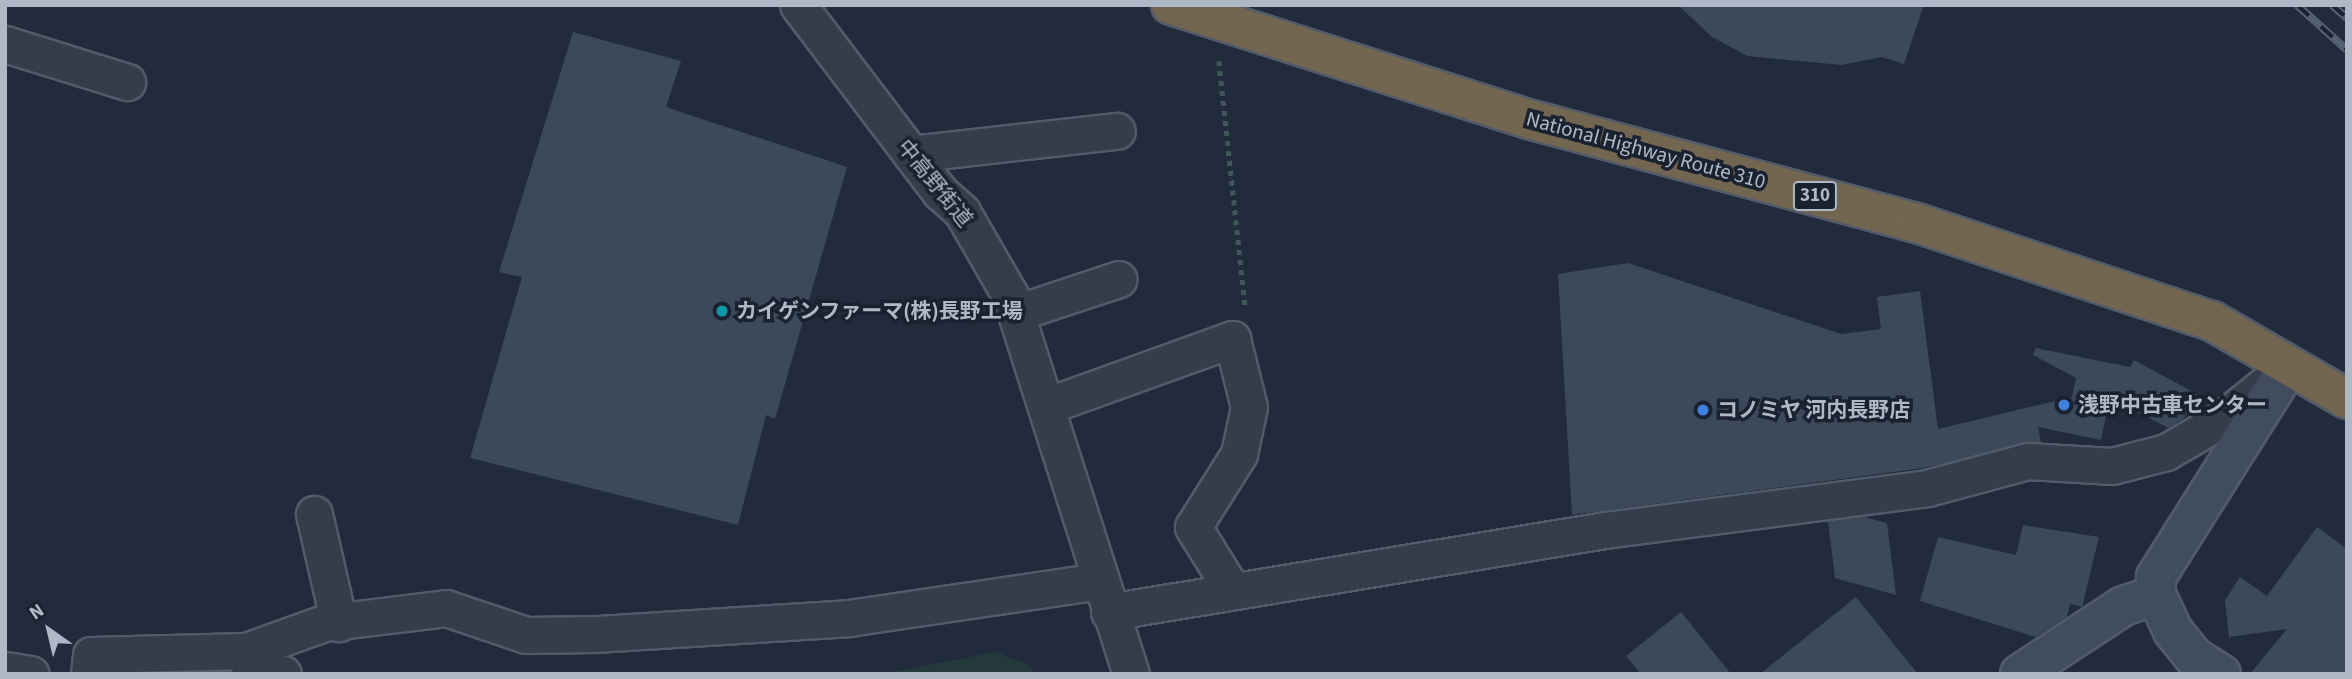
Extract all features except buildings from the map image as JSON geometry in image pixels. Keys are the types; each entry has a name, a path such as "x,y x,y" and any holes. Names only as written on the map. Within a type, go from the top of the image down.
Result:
{"highway":[{"name":"National Highway Route 310","path":"1171,5 1532,120 1917,223 2212,321 2347,399"}],"street":[{"name":"中高野街道","path":"798,5 911,154 962,212 1016,313 1049,405 1104,596 1131,674"},
{"path":"5,44 127,82"},
{"path":"911,154 1117,131"},
{"path":"1016,313 1119,279"},
{"path":"1049,405 1232,339 1249,407 1239,454 1193,527 1231,590"},
{"path":"89,674 90,654 246,651 339,623 446,608 526,635 596,634 849,618 1104,596 1231,590 1605,530 1849,501 2028,461 2112,466 2166,452 2221,420 2289,366"},
{"path":"2221,674 2194,657 2156,595 2156,577 2289,366"},
{"path":"314,514 339,623"},
{"path":"2020,674 2123,606 2156,595"},
{"path":"5,670 31,674"},
{"path":"249,674 283,674"}],"path":[{"path":"1214,18 1248,340 1232,339"}],"green space":[{"path":"996,652 1031,666 1033,674 881,674"}],"railway":[{"path":"2297,5 2347,50"},
{"path":"2332,5 2347,18"}],"place":[{"name":"カイゲンファーマ(株)長野工場","path":"722,311"},
{"name":"浅野中古車センター","path":"2064,405"},
{"name":"コノミヤ 河内長野店","path":"1703,410"}]}
